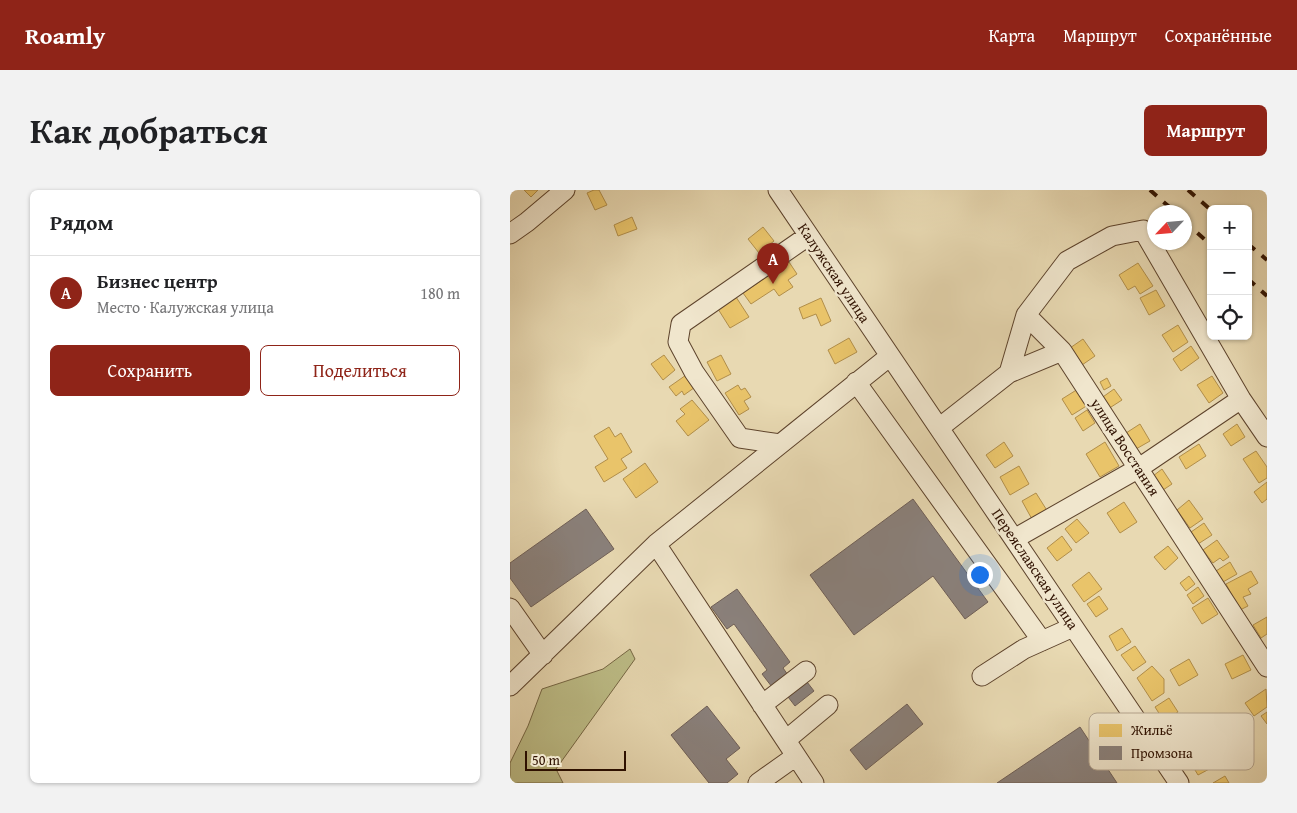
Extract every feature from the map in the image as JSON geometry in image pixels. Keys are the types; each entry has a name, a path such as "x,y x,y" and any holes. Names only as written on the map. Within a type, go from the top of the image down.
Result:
{"street":[{"path":"510,234 565,190"},
{"name":"Калужская улица","path":"778,190 890,356"},
{"path":"1009,373 1026,315 1067,261 1112,236 1143,230 1241,399 1267,437"},
{"path":"780,444 740,438 694,372 678,342 681,324 808,236"},
{"name":"улица Восстания","path":"1026,315 1062,351 1267,667"},
{"path":"939,428 1009,373 1062,351"},
{"path":"510,686 656,544 890,356"},
{"name":"Переяславская улица","path":"890,356 1132,713"},
{"path":"856,382 1042,641"},
{"path":"1014,539 1139,468 1241,399"},
{"path":"656,544 814,783"},
{"path":"510,608 543,654"},
{"path":"982,676 1024,649 1074,626"},
{"path":"762,705 806,671"},
{"path":"758,783 828,706"},
{"name":"Переяславская улица","path":"1170,770 1179,783"}],"green space":[{"path":"630,649 635,659 556,769 563,783 510,783 510,763 528,726 542,689 603,669"}],"building: Жильё":[{"path":"524,190 538,190 531,197"},
{"path":"599,190 607,205 595,210 587,193"},
{"path":"632,217 637,229 618,236 614,225"},
{"path":"763,227 774,241 759,253 748,239"},
{"path":"789,262 797,274 788,280 793,287 779,296 774,289 751,304 743,293"},
{"path":"1138,263 1153,286 1140,294 1135,286 1128,290 1119,275"},
{"path":"1156,290 1165,306 1149,315 1140,298"},
{"path":"736,297 749,317 730,328 718,309"},
{"path":"821,298 831,321 821,326 816,314 803,319 799,308"},
{"path":"1178,325 1188,342 1173,352 1162,335"},
{"path":"849,338 857,352 835,364 828,350"},
{"path":"1083,339 1095,356 1082,365 1070,348"},
{"path":"1191,346 1199,358 1181,371 1173,359"},
{"path":"664,355 675,370 663,380 651,364"},
{"path":"721,355 731,374 717,381 707,362"},
{"path":"689,373 698,385 684,395 682,391 676,396 669,387"},
{"path":"1212,376 1223,393 1209,403 1197,385"},
{"path":"1107,378 1111,386 1104,390 1100,382"},
{"path":"738,385 741,390 745,388 751,397 744,401 749,409 739,415 725,393"},
{"path":"1078,389 1088,405 1072,415 1062,399"},
{"path":"1114,389 1122,400 1108,409 1100,399"},
{"path":"692,400 709,420 688,436 676,421 685,414 680,409"},
{"path":"1087,410 1095,423 1083,431 1075,418"},
{"path":"1140,424 1150,441 1136,449 1126,433"},
{"path":"1237,424 1245,437 1231,446 1223,434"},
{"path":"609,427 615,437 621,433 632,452 621,459 627,468 604,482 595,467 608,459 594,436"},
{"path":"1004,442 1013,456 995,468 986,455"},
{"path":"1105,442 1119,466 1100,477 1086,454"},
{"path":"1199,444 1206,456 1186,469 1179,457"},
{"path":"1256,451 1267,467 1267,478 1259,483 1243,459"},
{"path":"645,463 658,482 636,498 623,479"},
{"path":"1019,466 1029,484 1010,495 1000,477"},
{"path":"1162,469 1172,484 1163,490 1153,476"},
{"path":"1267,482 1267,499 1262,503 1254,492"},
{"path":"1036,493 1048,512 1033,521 1022,501"},
{"path":"1189,500 1203,519 1190,528 1177,510"},
{"path":"1124,502 1137,522 1120,533 1107,513"},
{"path":"1077,519 1089,533 1076,543 1065,529"},
{"path":"1204,523 1212,535 1198,544 1191,532"},
{"path":"1062,536 1072,550 1057,561 1047,548"},
{"path":"1217,540 1229,557 1223,561 1220,558 1213,563 1203,550"},
{"path":"1168,546 1178,558 1165,570 1154,557"},
{"path":"1230,562 1237,574 1223,582 1216,571"},
{"path":"1251,571 1258,583 1248,589 1251,594 1243,597 1248,606 1240,610 1226,584"},
{"path":"1089,572 1102,589 1084,602 1072,585"},
{"path":"1189,576 1195,584 1186,591 1180,583"},
{"path":"1198,587 1204,596 1193,604 1187,595"},
{"path":"1099,596 1108,609 1096,617 1087,604"},
{"path":"1208,598 1218,614 1202,624 1192,608"},
{"path":"1267,617 1267,634 1261,638 1253,625"},
{"path":"1122,628 1131,642 1117,651 1109,636"},
{"path":"1135,646 1146,662 1133,671 1121,655"},
{"path":"1243,655 1251,670 1232,679 1225,664"},
{"path":"1189,659 1198,675 1179,686 1170,670"},
{"path":"1152,666 1164,679 1164,693 1152,701 1137,678"},
{"path":"1266,689 1267,707 1254,716 1254,713 1252,713 1245,703"},
{"path":"1169,698 1178,712 1159,713 1155,707"},
{"path":"1267,712 1267,724 1261,716"},
{"path":"1195,770 1207,770 1198,775"},
{"path":"1225,776 1229,783 1213,783"}],"building: Промзона":[{"path":"913,499 988,602 965,619 933,576 854,635 810,575"},
{"path":"586,509 614,549 531,607 510,578 510,563"},
{"path":"737,589 790,662 783,668 788,675 772,687 762,674 767,670 734,624 727,629 711,607"},
{"path":"804,678 814,691 795,706 785,693"},
{"path":"907,704 923,724 866,770 850,750"},
{"path":"707,706 740,748 726,759 738,774 727,783 709,783 671,735"},
{"path":"1080,727 1089,741 1089,770 1108,770 1117,783 997,783"}],"railway":[{"path":"1150,190 1167,205"},
{"path":"1188,190 1207,207"},
{"path":"1192,228 1207,241"},
{"path":"1252,247 1267,260"},
{"path":"1252,283 1267,296"}],"place":[{"name":"Бизнес центр","path":"773,284"}]}
